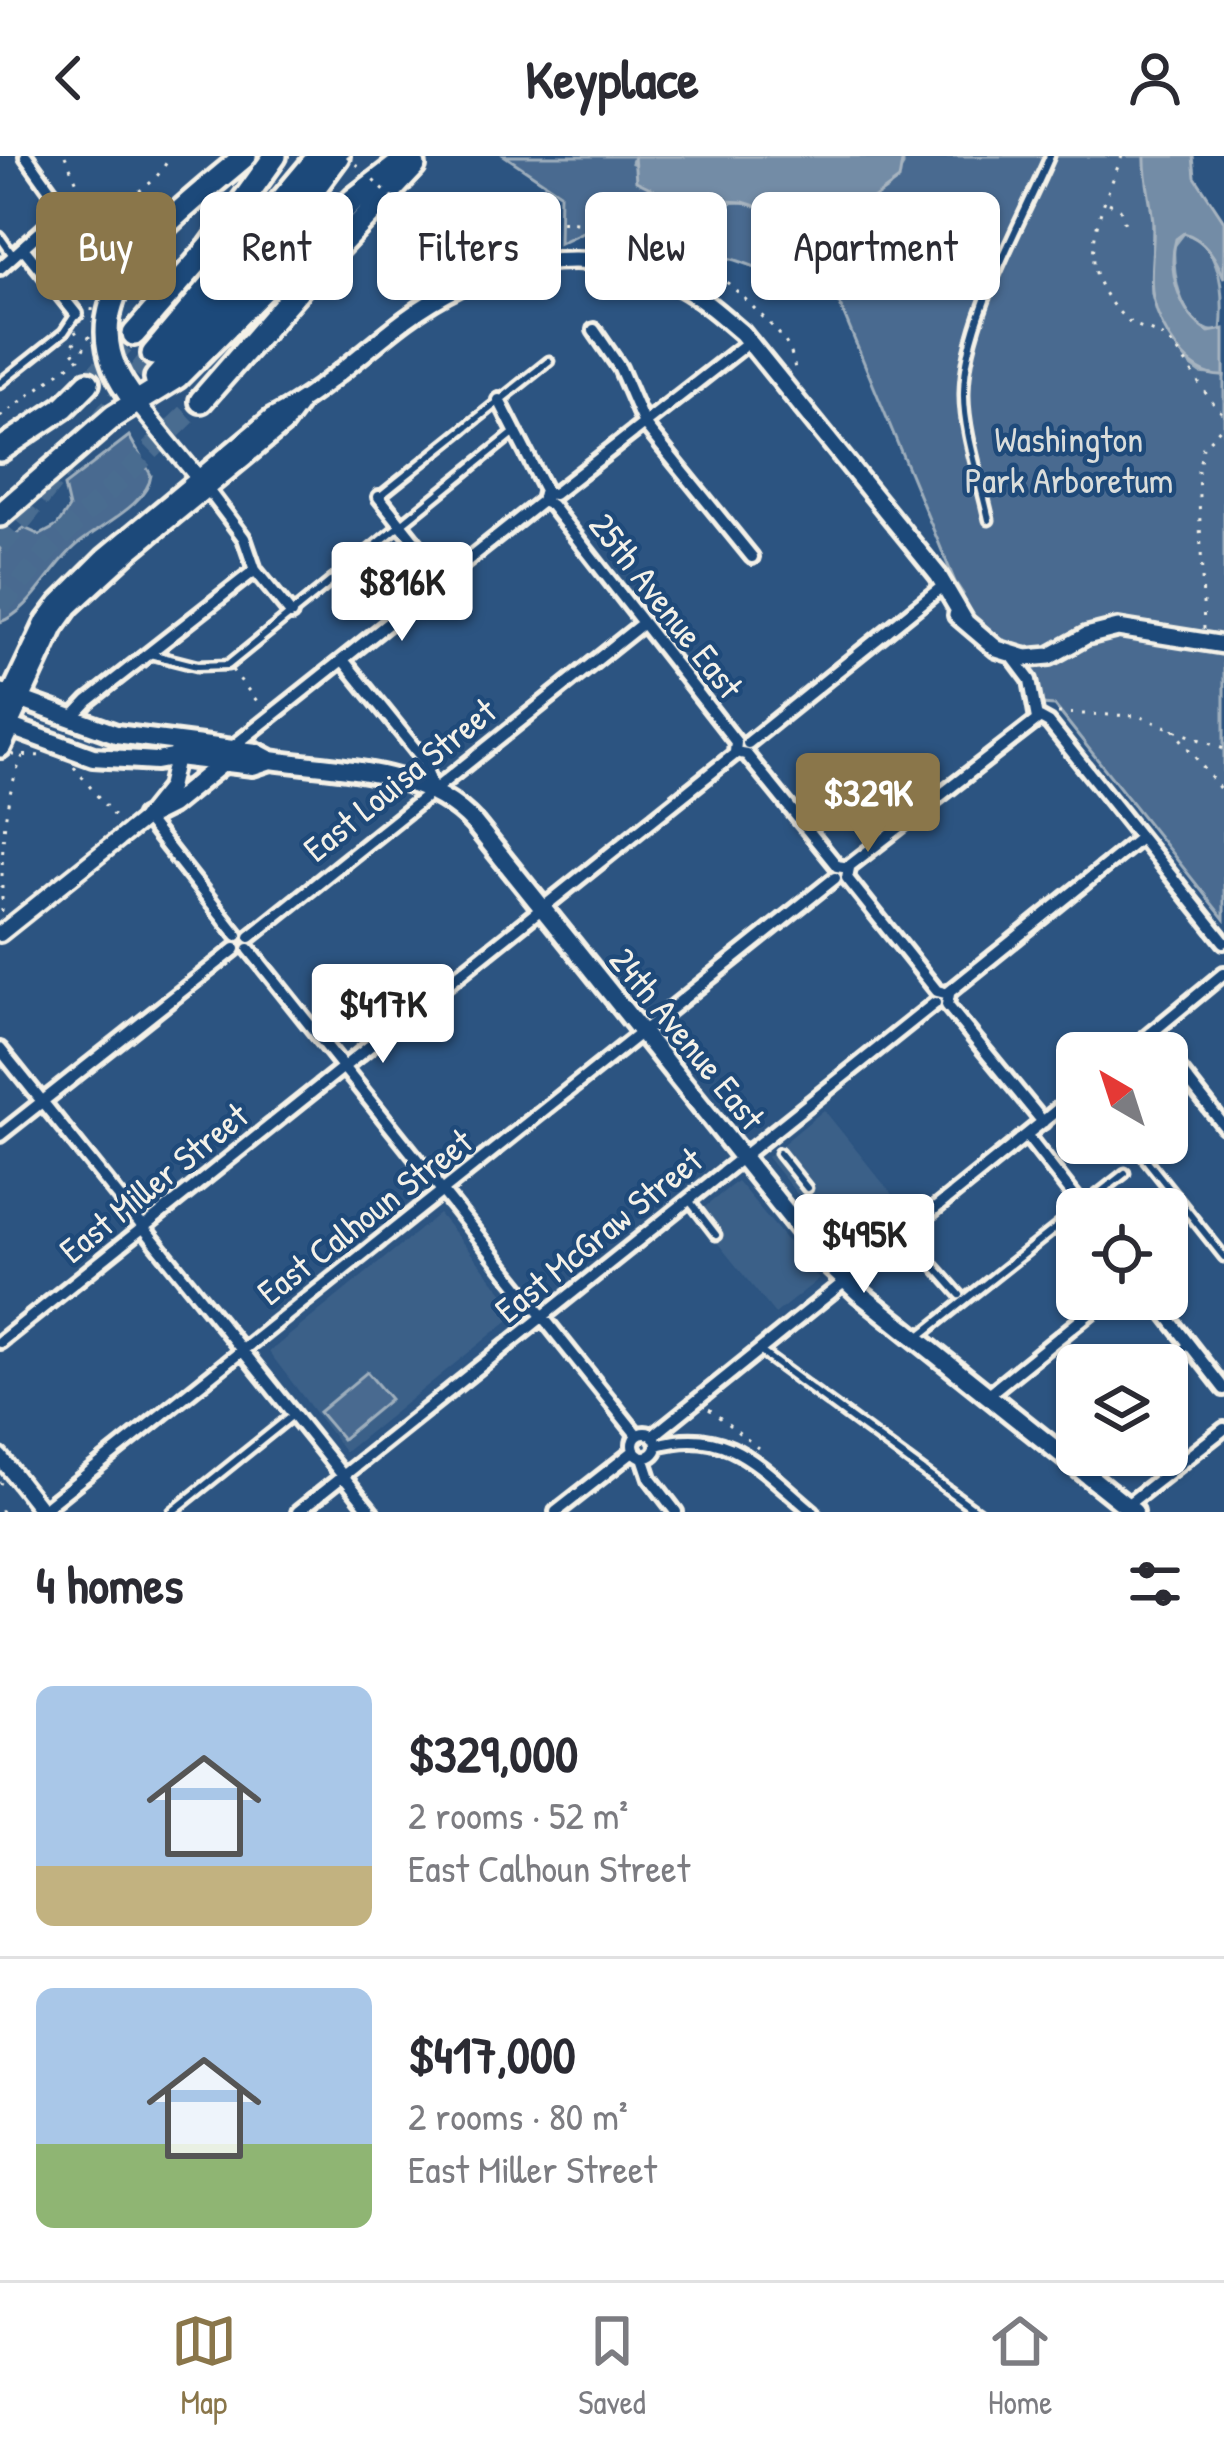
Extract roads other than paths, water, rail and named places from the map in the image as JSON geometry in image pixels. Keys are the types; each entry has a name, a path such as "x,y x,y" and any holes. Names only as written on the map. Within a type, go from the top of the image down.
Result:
{"highway":[{"path":"135,400 124,387 111,345 112,302 119,281 143,244 245,156"},
{"path":"134,334 210,247 275,156"},
{"path":"153,354 319,156"},
{"path":"0,515 135,400 266,254 343,156"},
{"path":"135,400 177,377 354,200 410,156"},
{"path":"201,401 423,156"},
{"path":"0,450 64,406 88,382"}],"main road":[{"path":"178,750 156,761 93,758 4,733 10,697 70,607 203,485 284,425 300,403 427,304 492,271 551,261 588,260 659,276 700,299 736,329 938,575 965,621"},
{"path":"736,329 765,364"},
{"path":"928,567 954,613 981,638 1012,656 1050,656 1086,636 1118,628 1215,644"},
{"path":"10,697 70,721 178,750 227,756 253,766 271,760 405,780 433,790"},
{"path":"145,818 171,805 227,756"},
{"name":"24th Avenue East","path":"433,790 466,814 845,1281 1056,1446"},
{"name":"24th Avenue East","path":"1092,1476 1131,1508"}],"street":[{"path":"0,268 64,209 26,156"},
{"path":"19,252 76,314"},
{"path":"594,330 620,368 644,424 752,556"},
{"path":"227,756 746,344"},
{"path":"135,400 244,538 255,570 291,614"},
{"name":"25th Avenue East","path":"499,400 548,498 1043,1122"},
{"path":"379,497 445,580"},
{"path":"70,721 88,701 255,570"},
{"name":"East Miller Street","path":"0,1342 938,590"},
{"name":"East Louisa Street","path":"0,1135 643,623"},
{"path":"1012,656 1030,680 1035,720 1049,723 1223,941"},
{"name":"24th Avenue East","path":"343,660 423,759 433,790"},
{"name":"East Calhoun Street","path":"42,1511 1035,720"},
{"path":"0,934 145,818 169,788 178,750"},
{"path":"145,818 637,1435"},
{"name":"East McGraw Street","path":"298,1512 1140,838"},
{"path":"1152,1032 1224,973"},
{"path":"0,1048 372,1512"},
{"path":"1188,1080 1224,1126"},
{"path":"556,1512 638,1454 654,1453 655,1440 758,1350 1056,1111"},
{"path":"1027,1136 1065,1188"},
{"path":"988,1394 1081,1320"},
{"path":"1171,1320 1224,1389"},
{"path":"1131,1508 1224,1429"},
{"path":"676,1512 650,1478 632,1443 637,1435 644,1432 655,1440 689,1437 723,1443 814,1512"},
{"path":"0,1457 42,1511"}],"lane":[{"path":"989,520 963,397 965,365 998,268 1051,156"},
{"path":"0,237 19,252"},
{"path":"0,383 64,332 76,314"},
{"path":"379,497 549,361"},
{"path":"149,654 197,666 228,665 515,432"},
{"path":"779,1154 807,1187"},
{"path":"1149,1164 1224,1257"},
{"path":"1107,1188 1125,1173"},
{"path":"689,1200 716,1235"},
{"path":"918,1337 1056,1229"},
{"path":"905,1233 960,1294"},
{"path":"758,1350 978,1512"},
{"path":"172,1512 294,1414"}],"tunnel":[{"path":"88,383 134,334"},
{"path":"98,424 153,354"},
{"path":"0,607 48,550 201,401"},
{"path":"0,547 64,468"}],"park label":[{"name":"Washington Park Arboretum","path":"1069,458"}]}
